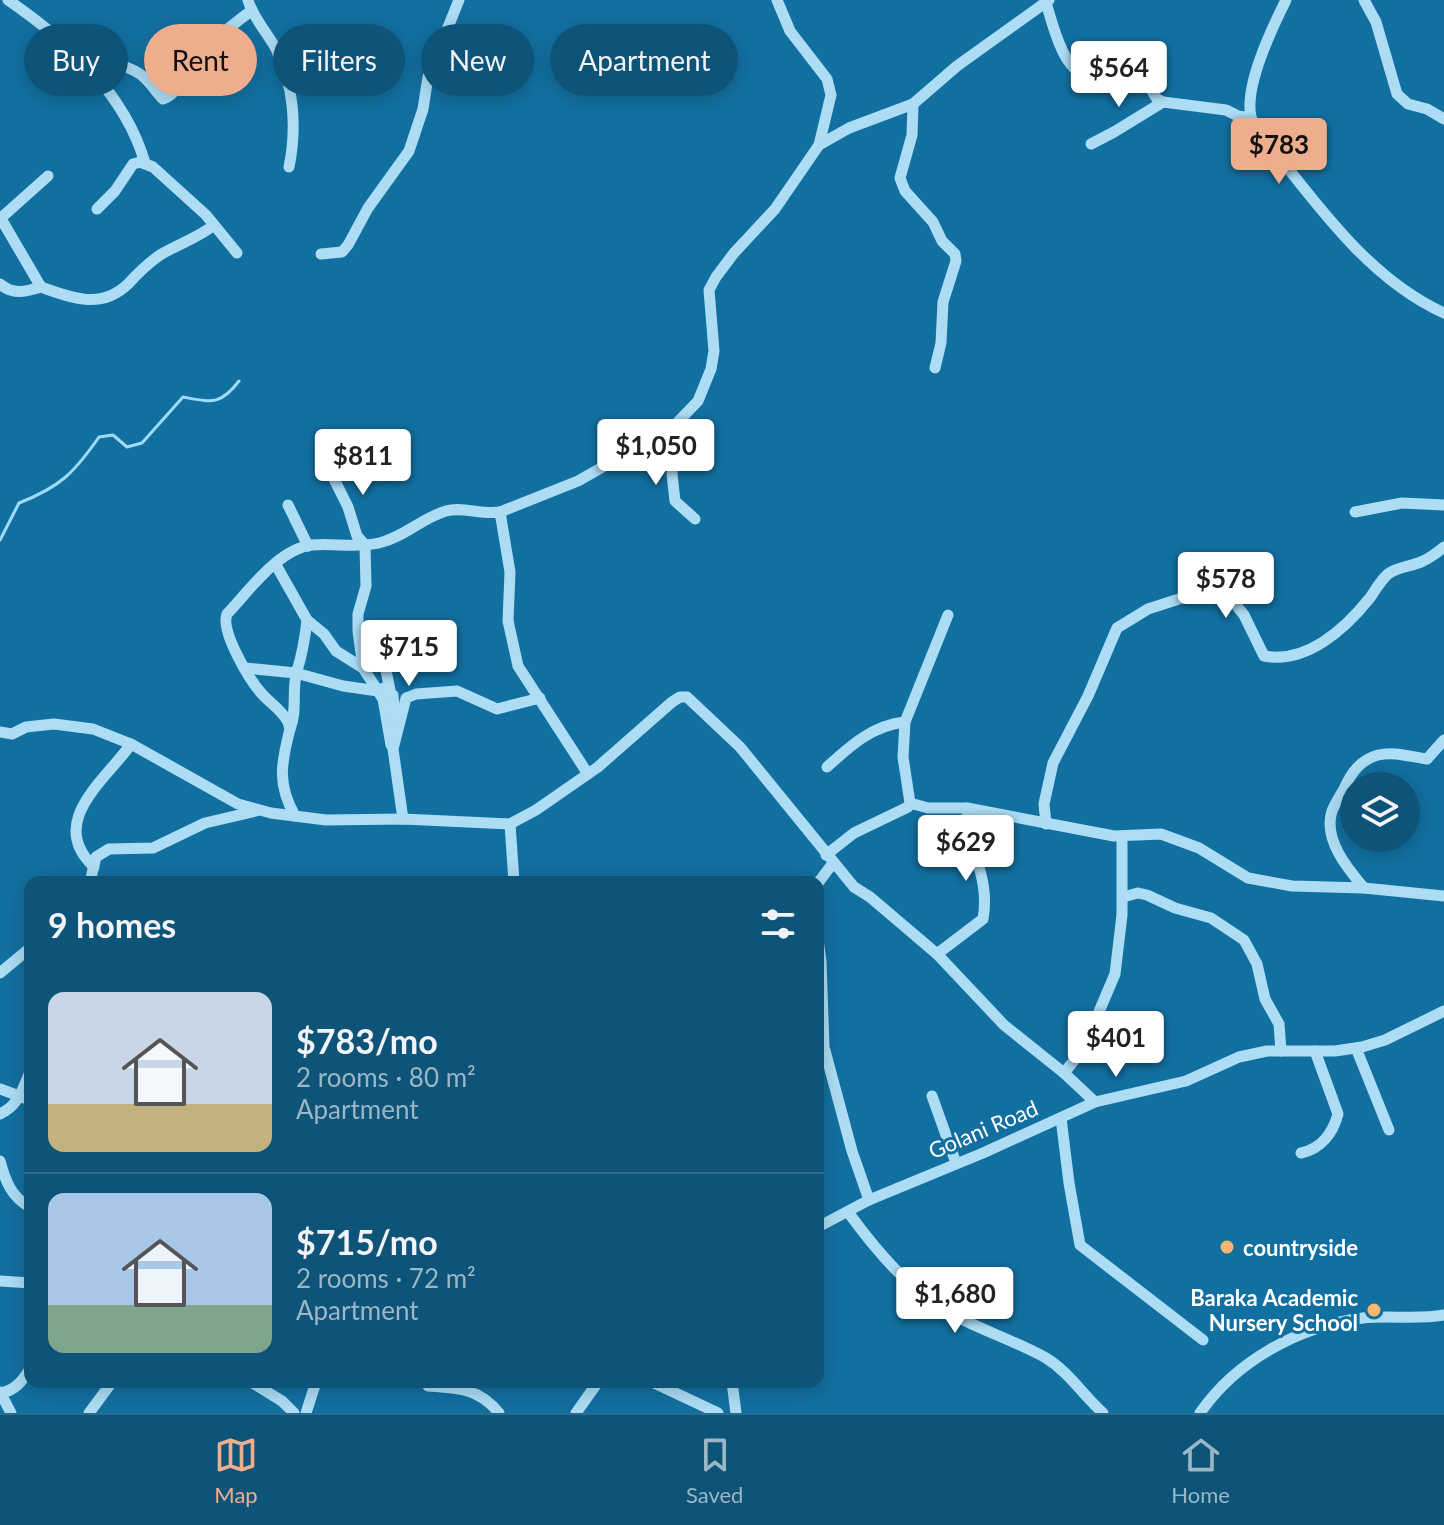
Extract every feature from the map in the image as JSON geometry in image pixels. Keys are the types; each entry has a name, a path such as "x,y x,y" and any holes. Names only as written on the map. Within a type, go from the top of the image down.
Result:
{"street":[{"path":"8,0 40,24"},
{"path":"321,254 342,252 348,245 368,208 409,151 423,109 428,77 459,0"},
{"path":"290,729 285,716 262,694 245,668 224,621 227,614 276,565 308,546 365,545 394,538 445,511 500,512 578,481 673,427 698,401 711,369 714,351 709,290 734,253 775,209 819,145 831,95 827,79 790,31 777,0"},
{"path":"1286,0 1266,45 1251,93 1251,118 1267,143 1356,250 1395,282 1444,313"},
{"path":"1364,0 1376,22 1397,94 1408,104 1427,109 1444,119"},
{"path":"819,145 849,128 913,104 957,66 1044,2 1069,63 1082,75 1100,79 1133,71 1141,73 1157,99 1163,102 1210,107 1251,118"},
{"path":"128,70 146,78 163,99 174,92 199,56 249,6 277,52 289,86 293,118 289,167"},
{"path":"111,96 135,133 145,163"},
{"path":"1091,144 1163,102"},
{"path":"913,104 912,135 900,178 905,191 933,222 942,241 955,254 956,261 943,302 941,343 935,368"},
{"path":"97,209 115,191 133,164 145,163 214,225 237,253"},
{"path":"41,287 0,218 48,176"},
{"path":"0,284 8,291 25,293 41,287 92,301 110,298 149,262 214,225"},
{"path":"673,427 676,440 672,474 675,501 695,519"},
{"path":"332,460 332,475 348,507 357,536 365,545 366,586 358,614 366,673"},
{"path":"1355,512 1402,503 1444,505"},
{"path":"288,505 308,546"},
{"path":"500,512 510,572 508,621 518,666 588,774"},
{"path":"1046,824 1044,804 1053,763 1088,696 1117,628 1148,609 1182,598 1210,594 1232,600 1244,615 1264,656 1278,658 1296,654 1322,644 1351,619 1384,577 1396,569 1422,562 1444,547"},
{"path":"276,565 307,620 324,634 336,651 351,659 385,693 395,731"},
{"path":"822,876 830,859 854,833 908,807 910,803 903,757 905,722 948,615"},
{"path":"295,816 285,798 281,780 290,729 296,716 296,673 301,662 307,620"},
{"path":"383,656 385,693 403,819"},
{"path":"245,668 296,673 385,693"},
{"path":"393,749 395,731 406,698 416,694 457,691 497,709 540,698"},
{"path":"0,732 12,734 26,727 64,724 93,729 131,744 221,796 257,811 326,820 403,819 510,824 521,820 588,774 615,754 665,707 680,697 687,697 740,747 854,887 937,954 1004,1025 1095,1102"},
{"path":"827,767 865,735 881,727 905,722"},
{"path":"1364,888 1337,849 1330,828 1332,811 1352,771 1364,761 1379,755 1401,754 1427,759 1444,740"},
{"path":"94,867 80,851 79,813 94,787 131,744"},
{"path":"910,803 928,808 967,808 1122,837 1161,834 1199,848 1248,878 1313,889 1364,888 1444,896"},
{"path":"937,954 983,919 984,880 969,836 967,808"},
{"path":"92,876 96,857 109,849 153,848 205,823 257,811"},
{"path":"510,824 514,876"},
{"path":"1064,1073 1082,1045 1115,974 1123,897 1122,837"},
{"path":"1123,897 1138,893 1147,895 1175,908 1211,918 1244,940 1257,964 1265,999 1279,1024 1281,1051"},
{"path":"0,973 24,953"},
{"name":"Golani Road","path":"824,1224 869,1200 1095,1102 1186,1081 1239,1057 1281,1051 1356,1048 1385,1040 1444,1011"},
{"path":"824,1047 852,1151 869,1200"},
{"path":"1356,1048 1389,1130"},
{"path":"1301,1153 1312,1151 1328,1136 1338,1114 1315,1051"},
{"path":"0,1089 24,1098"},
{"path":"932,1096 956,1163"},
{"path":"0,1114 24,1099"},
{"path":"1061,1118 1080,1245 1203,1340"},
{"path":"0,1161 10,1189 24,1204"},
{"path":"848,1212 868,1238 926,1298 962,1319 1045,1358 1069,1377 1103,1413"},
{"path":"0,1281 24,1283"},
{"path":"1200,1413 1238,1369 1271,1349 1303,1335 1343,1321 1444,1315"},
{"path":"11,1413 1,1392 11,1391 24,1378"},
{"path":"89,1413 108,1388"},
{"path":"261,1388 294,1413"},
{"path":"306,1413 314,1388"},
{"path":"466,1388 476,1392 499,1413"},
{"path":"576,1413 594,1388"},
{"path":"665,1388 718,1413"},
{"path":"733,1388 736,1413"}],"waterway":[{"path":"0,540 19,503 65,478 99,437 113,435 127,447 142,443 183,397 214,400 226,395 239,381"}],"place":[{"name":"countryside","path":"1227,1247"},
{"name":"Baraka Academic Nursery School","path":"1374,1310"}]}
